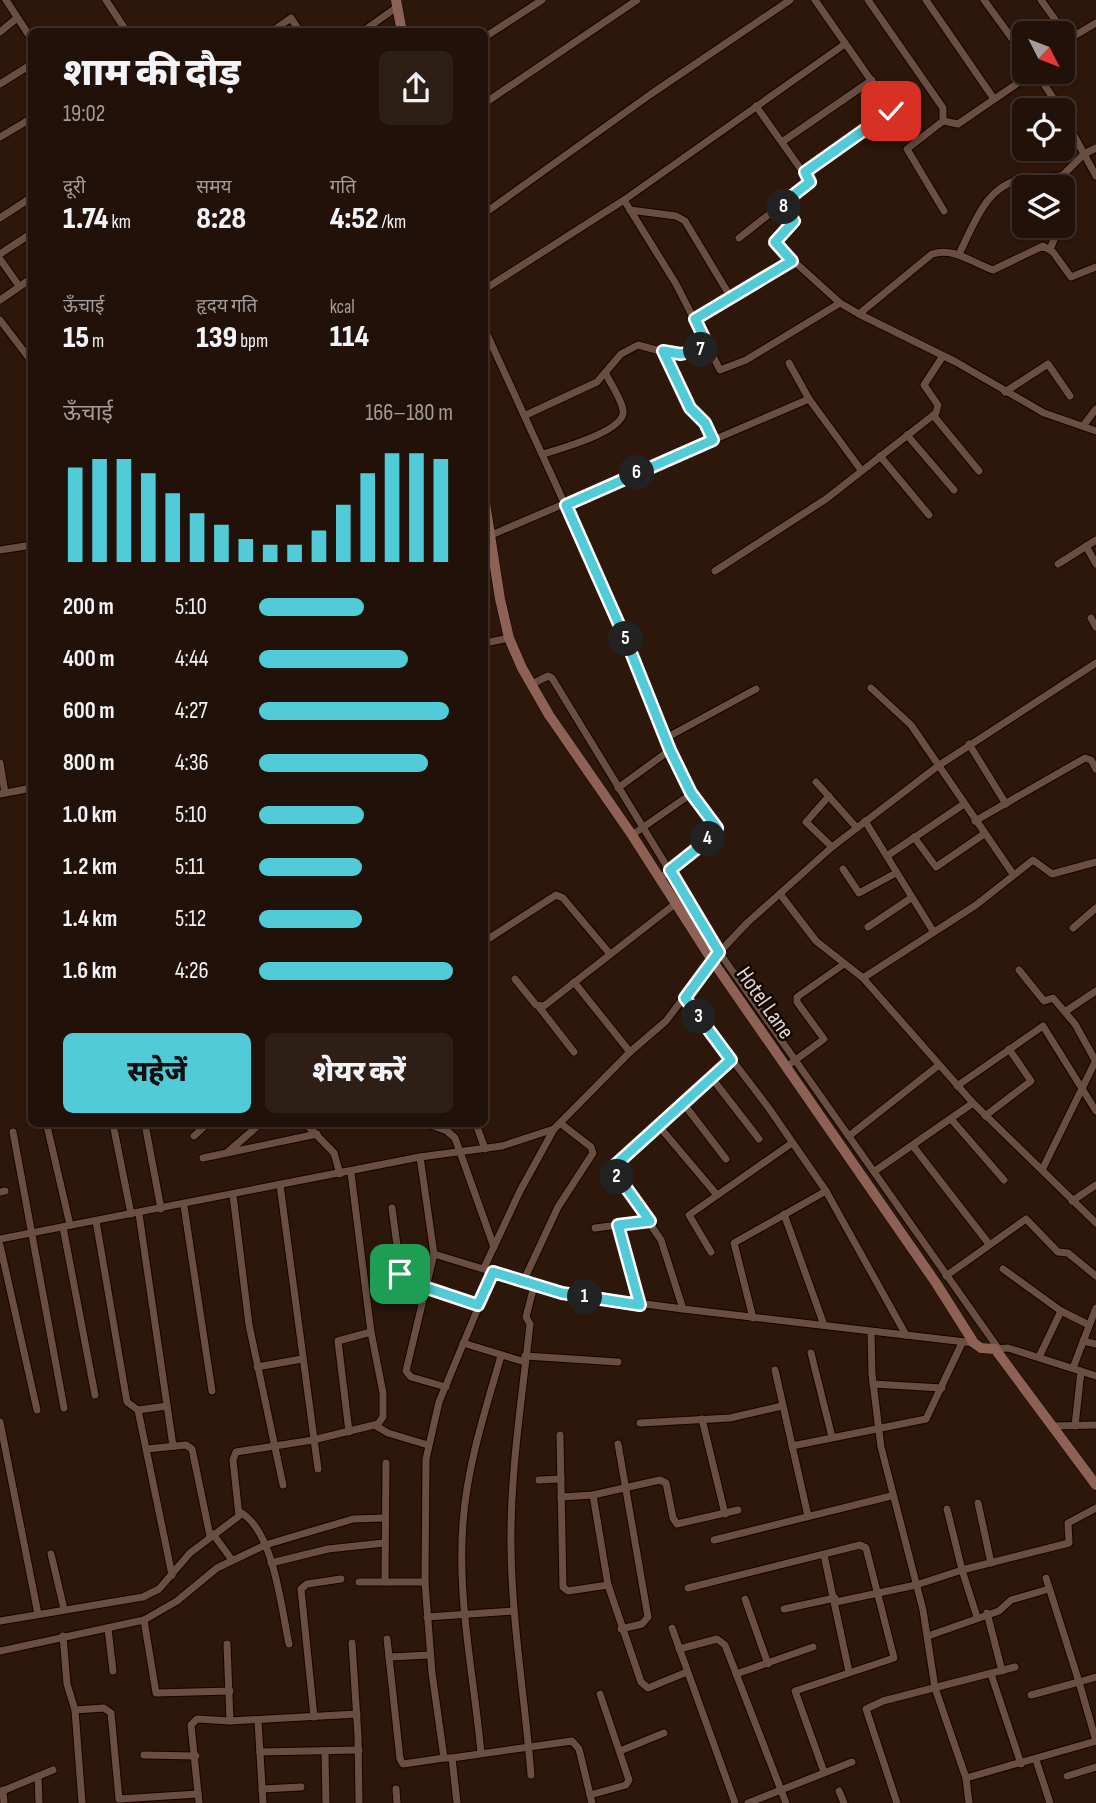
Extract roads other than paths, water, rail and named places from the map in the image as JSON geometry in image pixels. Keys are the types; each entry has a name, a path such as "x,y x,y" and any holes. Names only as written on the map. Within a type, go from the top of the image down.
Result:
{"street":[{"path":"6,0 28,34"},
{"path":"106,0 124,28"},
{"path":"488,35 542,0"},
{"path":"488,101 637,0"},
{"path":"488,211 651,94 790,0"},
{"path":"805,172 889,115 890,105 816,0"},
{"path":"868,0 943,108 943,121"},
{"path":"926,0 994,99"},
{"path":"984,0 1012,38"},
{"path":"1041,0 1069,39 1096,23"},
{"path":"367,28 396,3 401,28"},
{"path":"0,33 18,18"},
{"path":"276,28 290,18 297,28"},
{"path":"488,287 624,200 845,44"},
{"path":"0,84 28,66"},
{"path":"782,142 872,80"},
{"path":"944,211 907,149 943,121 958,124 1017,84"},
{"path":"739,238 810,182 756,106"},
{"path":"0,137 28,120"},
{"path":"1075,136 1096,176"},
{"path":"1062,175 1084,154 1096,148"},
{"path":"959,254 987,201 996,189 1012,183"},
{"path":"0,218 28,200"},
{"path":"624,200 695,319 717,366 725,370 840,303"},
{"path":"782,204 794,221 775,242 792,261 840,303 1044,412 1096,431"},
{"path":"630,210 676,216 685,221 730,296"},
{"path":"19,286 0,257 28,236"},
{"path":"1050,249 1055,238"},
{"path":"859,314 932,254 959,254 993,270 1043,246 1050,249 1071,277 1096,267"},
{"path":"695,319 792,261"},
{"path":"0,300 28,280"},
{"path":"0,320 28,357"},
{"path":"488,336 544,454 670,750 691,793 717,830 665,874 715,956"},
{"path":"526,415 579,392 606,374 621,354 638,345 681,354 709,348"},
{"path":"663,351 690,408 705,423 713,440"},
{"path":"715,570 797,519 933,415 938,405 924,385 943,356"},
{"path":"789,363 809,399 861,470"},
{"path":"1005,392 1048,364 1070,396"},
{"path":"544,454 602,433 622,418 624,411 606,374"},
{"path":"495,535 809,399"},
{"path":"1083,426 1096,409"},
{"path":"933,415 979,471"},
{"path":"907,435 954,490"},
{"path":"880,456 929,515"},
{"name":"Hotel Lane","path":"488,513 495,535 509,638 537,681 575,755 637,831 665,874 676,904 790,1064 974,1343"},
{"path":"1058,564 1096,540"},
{"path":"0,550 28,546"},
{"path":"1086,546 1096,564"},
{"path":"1091,618 1096,627"},
{"path":"488,642 509,638"},
{"path":"484,1268 520,1191 557,1126 630,1052 666,1021 715,956 832,847 865,821 969,744 1096,663"},
{"path":"537,681 552,678 618,788 637,831 691,793"},
{"path":"871,688 911,725 1013,874"},
{"path":"666,738 756,689"},
{"path":"969,744 1006,804"},
{"path":"618,788 670,750"},
{"path":"975,821 1096,750"},
{"path":"1087,757 1096,769"},
{"path":"0,763 3,793 28,789"},
{"path":"816,782 857,828"},
{"path":"830,796 807,822 832,847"},
{"path":"887,856 964,803"},
{"path":"865,821 933,931"},
{"path":"914,837 936,867 984,834"},
{"path":"863,978 976,905 1033,860 1052,874 1096,862"},
{"path":"843,869 859,893 896,873"},
{"path":"780,894 817,941 863,978 973,1104 1096,1223"},
{"path":"488,939 556,895 563,898 610,954"},
{"path":"869,927 911,898"},
{"path":"539,1007 544,1006 676,904"},
{"path":"1073,928 1093,911 1096,921"},
{"path":"844,964 797,997 797,1002 824,1039 790,1064 875,1171 992,1349 1096,1485"},
{"path":"1019,970 1044,1001 1053,998 1066,1012 1096,1060 1080,1087 1042,1170"},
{"path":"515,979 574,1052"},
{"path":"575,982 630,1052"},
{"path":"1066,1012 1096,991"},
{"path":"685,998 793,1143 825,1191 906,1335"},
{"path":"957,1086 1040,1028 1046,1028 1096,1111"},
{"path":"985,1116 1031,1081 1009,1049"},
{"path":"683,1309 665,1250 650,1221 612,1170 657,1125 731,1060"},
{"path":"849,1136 939,1065"},
{"path":"711,1077 759,1139"},
{"path":"683,1103 726,1159"},
{"path":"875,1171 973,1104"},
{"path":"951,1119 1004,1180"},
{"path":"657,1125 717,1195"},
{"path":"0,1239 184,1206 419,1157 485,1149 557,1126 592,1147 593,1153 558,1207 523,1282"},
{"path":"47,1127 67,1226 95,1395"},
{"path":"114,1127 135,1214 173,1446"},
{"path":"146,1127 161,1209"},
{"path":"194,1136 204,1127"},
{"path":"227,1153 257,1127"},
{"path":"309,1127 334,1153 340,1174"},
{"path":"435,1127 452,1134 494,1247"},
{"path":"477,1127 485,1149"},
{"path":"13,1132 64,1408"},
{"path":"203,1158 317,1134"},
{"path":"711,1252 689,1215 793,1143"},
{"path":"913,1146 989,1244"},
{"path":"419,1157 434,1254 406,1371 411,1377 446,1387"},
{"path":"0,1621 149,1595 212,1535 236,1519 240,1512 234,1455 238,1450 313,1440 376,1426 383,1417 383,1406 351,1173"},
{"path":"280,1185 318,1469"},
{"path":"1072,1201 1096,1185"},
{"path":"753,1318 734,1243 825,1191"},
{"path":"233,1195 257,1367 283,1485"},
{"path":"184,1206 212,1391"},
{"path":"392,1208 402,1287 406,1291 427,1288 478,1305"},
{"path":"783,1214 824,1325"},
{"path":"946,1276 1023,1219 1028,1219 1058,1252 1068,1253 1096,1276"},
{"path":"96,1221 127,1402 138,1410 172,1575"},
{"path":"595,1228 650,1221"},
{"path":"618,1225 640,1305"},
{"path":"0,1245 37,1410"},
{"path":"434,1254 534,1286 640,1305 974,1343 992,1349 1007,1348 1096,1376"},
{"path":"1003,1269 1061,1311 1089,1325"},
{"path":"457,1803 430,1656 425,1583 425,1475 428,1445 446,1387 493,1272"},
{"path":"531,1775 513,1611 513,1479 530,1324 526,1317 534,1286"},
{"path":"1075,1426 1077,1370 1083,1341 1096,1308"},
{"path":"1039,1357 1061,1311"},
{"path":"349,1432 338,1340 371,1332"},
{"path":"871,1332 878,1428 891,1496 928,1636 935,1689 966,1777 969,1803"},
{"path":"1083,1341 1096,1345"},
{"path":"463,1343 501,1356 525,1359 618,1362"},
{"path":"792,1446 927,1418 962,1343"},
{"path":"811,1353 832,1437"},
{"path":"481,1753 465,1615 463,1524 469,1475 501,1356"},
{"path":"257,1367 302,1359"},
{"path":"775,1370 808,1516"},
{"path":"873,1384 942,1388"},
{"path":"138,1410 167,1406"},
{"path":"640,1423 730,1419 782,1406"},
{"path":"702,1419 725,1514"},
{"path":"0,1422 38,1614"},
{"path":"1051,1426 1096,1425"},
{"path":"376,1426 388,1433 428,1445"},
{"path":"560,1435 563,1587 568,1591 608,1585"},
{"path":"618,1444 648,1617 642,1624 621,1629"},
{"path":"147,1450 186,1445 192,1449 212,1535 232,1560"},
{"path":"385,1582 386,1463"},
{"path":"539,1480 561,1479"},
{"path":"561,1497 593,1495 663,1480 673,1518 680,1525 738,1510"},
{"path":"593,1495 608,1585 621,1629 644,1686 687,1672"},
{"path":"714,1539 891,1496"},
{"path":"978,1503 991,1563"},
{"path":"784,1609 916,1584 1069,1543 1068,1523 1096,1508"},
{"path":"947,1509 977,1617"},
{"path":"240,1512 255,1522 265,1545 289,1644"},
{"path":"0,1651 144,1620 177,1601 204,1577 265,1545 354,1519 385,1518"},
{"path":"271,1563 328,1549 384,1543"},
{"path":"688,1588 786,1561 863,1545 879,1590 894,1658 794,1693 824,1772"},
{"path":"51,1554 64,1609"},
{"path":"824,1555 836,1600 849,1672"},
{"path":"966,1777 1036,1760 1096,1741 1046,1578"},
{"path":"314,1717 301,1589 307,1584 341,1579"},
{"path":"359,1582 425,1583"},
{"path":"928,1636 999,1611 1011,1600 1049,1588"},
{"path":"746,1599 768,1664"},
{"path":"427,1617 513,1611"},
{"path":"987,1613 1002,1671"},
{"path":"144,1620 156,1693 230,1690"},
{"path":"672,1628 735,1803"},
{"path":"108,1629 113,1671"},
{"path":"63,1636 67,1684 75,1710 82,1803"},
{"path":"387,1639 401,1762 575,1742 591,1799 628,1783 600,1694"},
{"path":"679,1649 713,1639 722,1641 786,1803"},
{"path":"352,1643 358,1714 359,1803"},
{"path":"227,1644 230,1721"},
{"path":"736,1674 813,1647"},
{"path":"389,1657 430,1656"},
{"path":"897,1803 866,1709 883,1701 1016,1667"},
{"path":"991,1674 1021,1764"},
{"path":"1031,1695 1096,1677"},
{"path":"75,1710 104,1708 111,1713 119,1799 198,1794"},
{"path":"199,1803 194,1721 258,1721 358,1714"},
{"path":"258,1721 262,1803"},
{"path":"620,1751 664,1733"},
{"path":"260,1752 359,1750"},
{"path":"325,1751 326,1803"},
{"path":"144,1755 196,1755"},
{"path":"1036,1760 1050,1803"},
{"path":"748,1803 852,1762"},
{"path":"1067,1776 1096,1767"},
{"path":"4,1803 2,1791 53,1770"},
{"path":"38,1776 39,1803"},
{"path":"262,1788 301,1787"},
{"path":"396,1789 397,1803"},
{"path":"839,1791 844,1803"}]}
